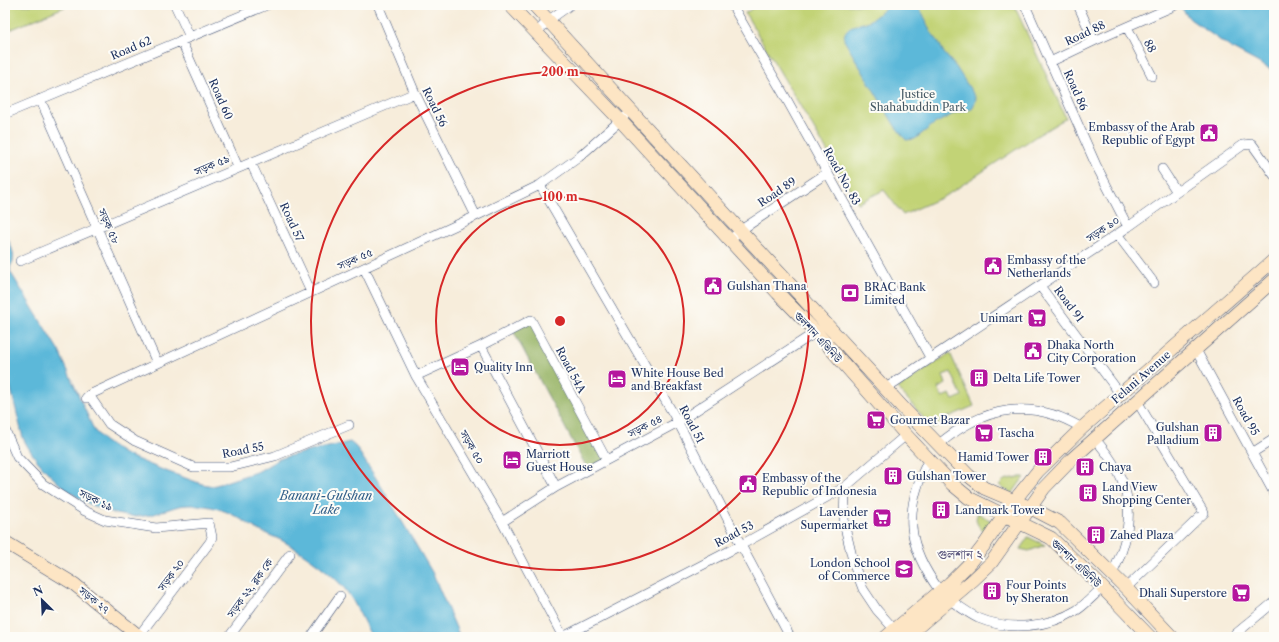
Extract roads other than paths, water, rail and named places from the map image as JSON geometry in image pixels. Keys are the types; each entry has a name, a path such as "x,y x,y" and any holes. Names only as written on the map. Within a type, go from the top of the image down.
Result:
{"street":[{"name":"Road 60","path":"175,5 186,39 238,167"},
{"name":"Road 62","path":"5,114 267,5"},
{"name":"Road 56","path":"379,5 415,93 476,216"},
{"name":"গুলশান এভিনিউ","path":"510,5 620,120 729,241 816,332 906,435 952,484 969,498 1051,538 1150,637"},
{"name":"গুলশান এভিনিউ","path":"534,5 938,445 976,482 1060,523 1126,588 1172,637"},
{"path":"536,33 549,20 570,5"},
{"name":"Road No. 83","path":"732,5 787,100 931,359"},
{"name":"Road 86","path":"1025,5 1096,165 1128,227"},
{"path":"1078,5 1094,41"},
{"name":"Road 88","path":"1050,62 1174,6"},
{"name":"88","path":"1127,27 1152,76"},
{"name":"সড়ক ৫৯","path":"20,261 415,93"},
{"name":"সড়ক ৫৮","path":"40,99 156,363"},
{"path":"620,120 631,110"},
{"name":"সড়ক ৫৫","path":"88,396 540,185 579,157 620,120"},
{"name":"সড়ক ৯০","path":"886,388 1128,227 1243,145 1252,144 1274,175"},
{"name":"Road 57","path":"251,163 311,292"},
{"path":"1162,169 1177,192"},
{"name":"Road 89","path":"729,241 741,230 827,174"},
{"name":"Road 51","path":"540,185 678,422 790,637"},
{"path":"1117,234 1154,283"},
{"name":"Felani Avenue","path":"945,596 971,562 1014,500 1038,471 1082,428 1274,260"},
{"name":"সড়ক ৫০","path":"364,268 416,376 502,522 563,637"},
{"name":"Felani Avenue","path":"945,596 991,563 1051,481 1094,438 1274,280"},
{"name":"Road 91","path":"1040,286 1121,395"},
{"name":"Road 54A","path":"416,376 481,346 531,320 606,459"},
{"name":"সড়ক ৫৪","path":"502,522 556,487 606,459 678,422 816,332"},
{"path":"481,346 556,487"},
{"name":"Road 95","path":"1196,350 1274,493"},
{"name":"Road 55","path":"88,396 109,424 135,441 193,467 230,467 275,456 349,425"},
{"path":"1126,588 1204,513 1137,401"},
{"path":"938,445 964,425 993,413 1009,410 1024,410 1054,415 1070,421 1082,428"},
{"name":"সড়ক ১৯","path":"5,430 17,457 43,484 85,511 105,520 156,528 209,523"},
{"name":"Road 53","path":"563,637 741,545 845,487 906,435"},
{"path":"1094,438 1113,461 1125,488 1128,502 1128,532 1125,547 1112,574"},
{"path":"1252,453 1274,439"},
{"path":"929,459 914,495 912,524 917,554 923,567 945,596 978,618 1011,626 1045,623 1077,610 1102,588"},
{"path":"845,487 844,524 854,566 863,589 890,633 945,596"},
{"name":"সড়ক ২০","path":"139,637 210,542 212,537 209,523"},
{"name":"সড়ক ২৭","path":"5,542 74,584 139,637"},
{"name":"সড়ক ২২, ব্লক কে","path":"229,637 290,554"},
{"path":"311,637 340,596"},
{"path":"906,637 945,596"},
{"path":"1232,637 1274,602"}],"water":[{"path":"889,5 916,5 923,14 930,31 938,41 944,53 956,67 976,98 972,109 955,113 934,124 915,139 906,140 895,126 844,40 846,31 849,28 869,21"},
{"path":"1179,5 1274,5 1274,71 1231,48 1190,19"},
{"name":"Banani-Gulshan Lake","path":"5,234 13,254 13,261 10,268 11,273 59,351 94,430 104,441 124,454 163,470 202,484 213,486 259,471 279,459 350,442 356,447 381,486 432,572 460,637 372,637 349,594 340,583 326,571 285,542 258,530 226,512 206,506 188,505 179,506 144,516 126,516 108,512 90,504 57,482 32,453 23,438 5,365"}],"place":[{"name":"Embassy of the Arab Republic of Egypt","path":"1209,133"},
{"name":"Embassy of the Netherlands","path":"993,266"},
{"name":"Gulshan Thana","path":"713,286"},
{"name":"BRAC Bank Limited","path":"850,293"},
{"name":"Unimart","path":"1037,318"},
{"name":"Dhaka North City Corporation","path":"1033,351"},
{"name":"Quality Inn","path":"460,367"},
{"name":"Delta Life Tower","path":"979,378"},
{"name":"White House Bed and Breakfast","path":"617,379"},
{"name":"Gourmet Bazar","path":"876,420"},
{"name":"Tascha","path":"984,433"},
{"name":"Gulshan Palladium","path":"1213,433"},
{"name":"Hamid Tower","path":"1043,457"},
{"name":"Marriott Guest House","path":"512,460"},
{"name":"Chaya","path":"1085,467"},
{"name":"Gulshan Tower","path":"893,476"},
{"name":"Embassy of the Republic of Indonesia","path":"748,484"},
{"name":"Land View Shopping Center","path":"1088,493"},
{"name":"Landmark Tower","path":"941,510"},
{"name":"Lavender Supermarket","path":"882,518"},
{"name":"Zahed Plaza","path":"1096,535"},
{"name":"London School of Commerce","path":"904,569"},
{"name":"Four Points by Sheraton","path":"992,591"},
{"name":"Dhali Superstore","path":"1241,593"}],"district":[{"name":"গুলশান ২","path":"960,554"}],"park label":[{"name":"Justice Shahabuddin Park","path":"918,100"}]}
